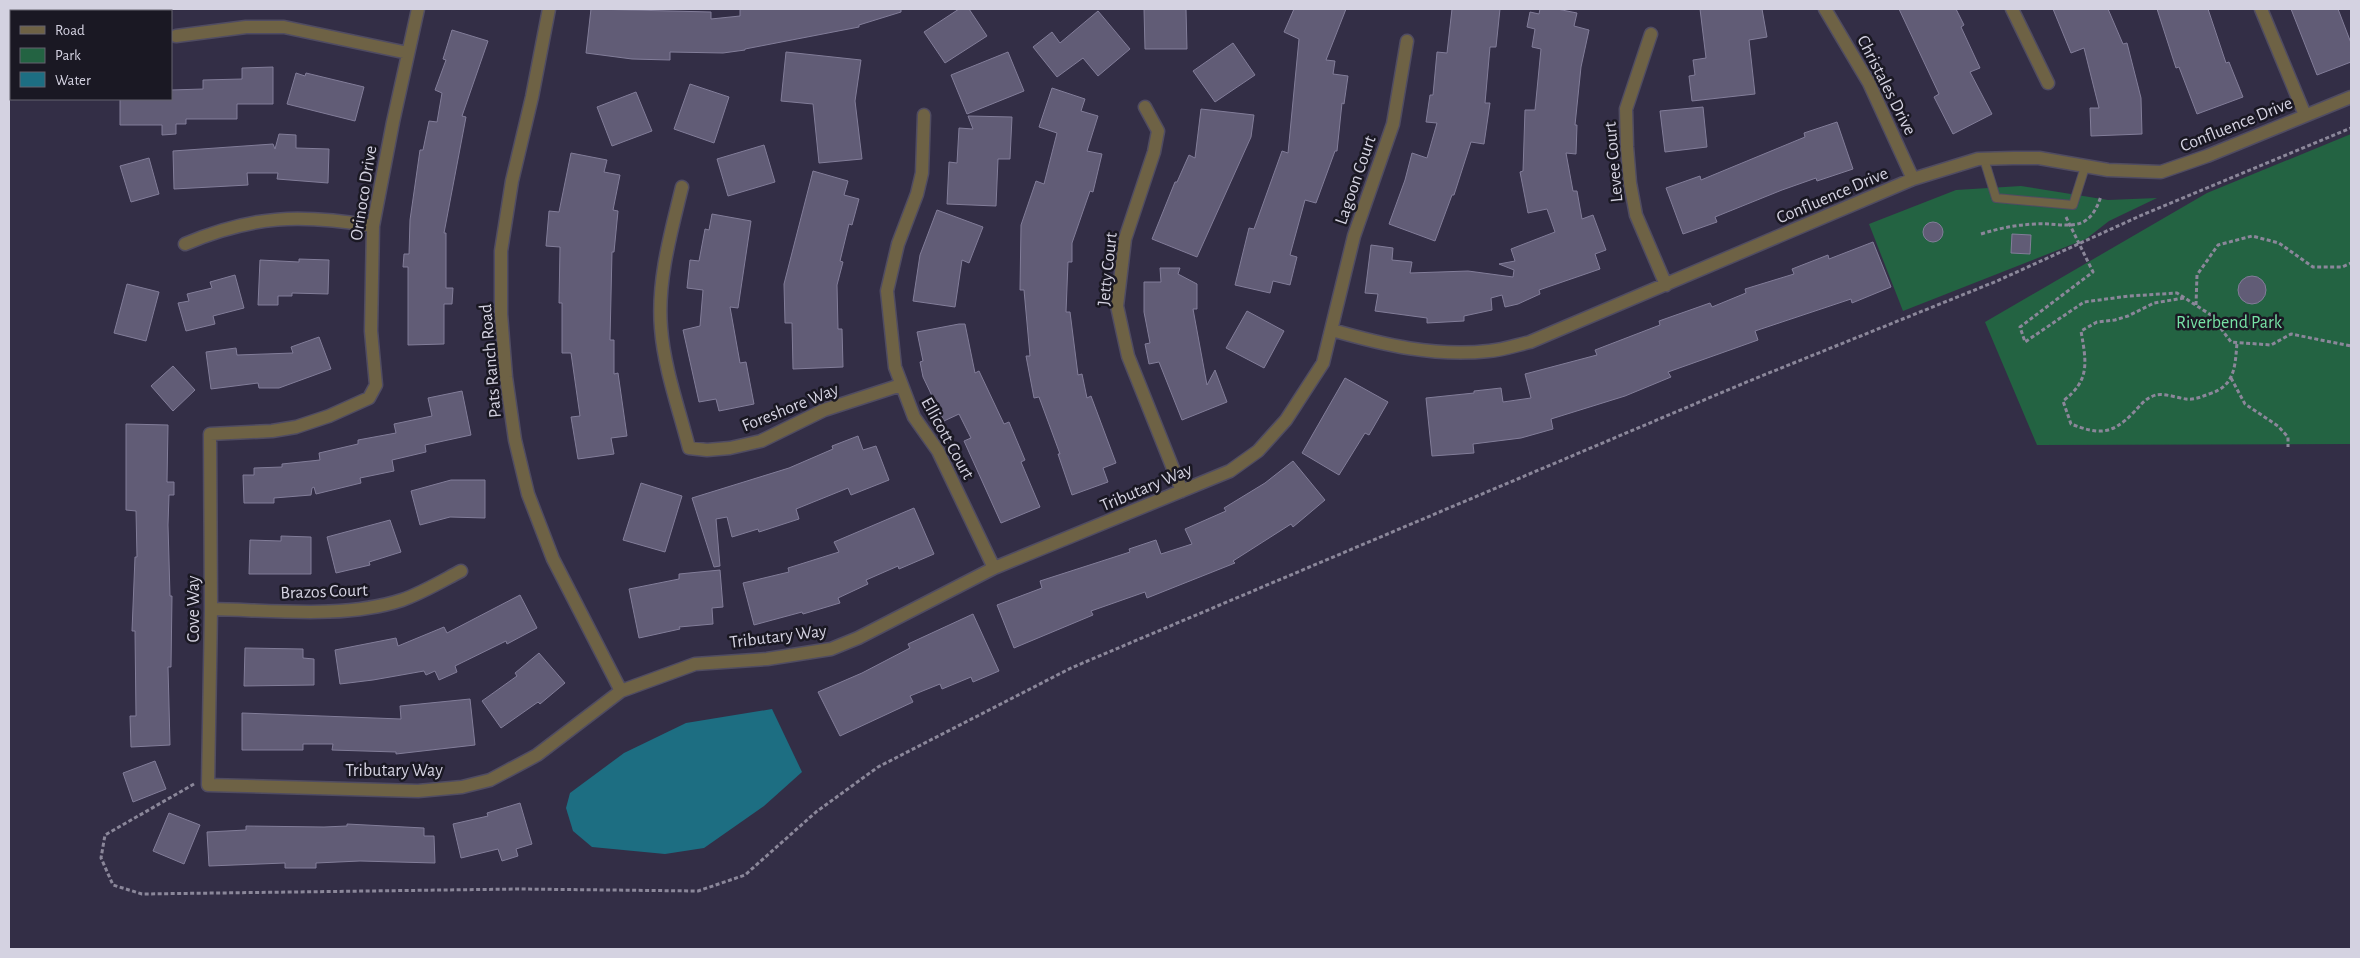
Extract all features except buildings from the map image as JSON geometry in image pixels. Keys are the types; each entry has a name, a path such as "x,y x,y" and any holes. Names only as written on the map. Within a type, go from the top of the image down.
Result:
{"street":[{"name":"Orinoco Drive","path":"210,434 272,431 296,426 329,416 369,398 376,385 372,331 373,226 418,9"},
{"name":"Pats Ranch Road","path":"549,9 532,97 512,181 501,251 501,314 506,377 515,440 528,494 553,558 621,692"},
{"name":"Christales Drive","path":"1825,9 1869,84 1913,179"},
{"path":"2012,9 2048,83"},
{"path":"2261,9 2306,115"},
{"path":"176,36 246,27 284,27 408,54"},
{"name":"Levee Court","path":"1651,34 1626,109 1627,148 1630,183 1636,216 1666,285"},
{"name":"Lagoon Court","path":"1332,330 1354,236 1393,124 1407,41"},
{"name":"Confluence Drive","path":"1332,330 1403,349 1459,353 1490,351 1530,342 1913,179 1984,159 2039,158 2085,167 2161,172 2207,156 2351,97"},
{"name":"Jetty Court","path":"1145,107 1158,131 1154,152 1125,238 1117,306 1128,356 1182,491"},
{"name":"Ellicott Court","path":"924,115 922,173 917,194 898,244 887,291 895,367 914,417 938,451 994,568"},
{"name":"Foreshore Way","path":"682,187 670,237 662,294 661,328 689,448 707,450 730,448 761,441 824,410 901,385"},
{"path":"185,244 215,231 279,218 373,226"},
{"name":"Tributary Way","path":"208,780 418,791 462,787 490,780 536,755 621,692 695,664 767,659 831,649 858,638 994,568 1230,471 1258,451 1286,420 1305,394 1324,363 1332,330"},
{"name":"Cove Way","path":"208,780 211,609 210,434"},
{"name":"Brazos Court","path":"211,609 340,610 373,607 403,600 461,571"}],"lane":[{"path":"1984,159 1996,198 2073,205 2085,167"}],"path":[{"path":"208,780 105,835 102,858 113,885 142,894 519,889 698,891 744,875 816,812 878,767 1071,668 1749,381 1997,281 2351,128"},
{"path":"1981,234 2007,226 2038,224 2072,227 2087,218 2097,207 2101,196"},
{"path":"2066,216 2093,272 2020,327 2025,342 2084,302 2129,296 2177,293 2211,315 2231,342 2271,345 2291,334 2351,346"},
{"path":"2196,305 2197,275 2218,245 2252,236 2279,243 2313,267 2342,267 2351,263"},
{"path":"2185,298 2154,302 2122,318 2097,322 2081,331 2086,363 2078,390 2063,401 2070,424 2094,433 2114,428 2132,414 2140,403 2157,394 2192,399 2221,390 2235,369 2238,342"},
{"path":"2231,377 2245,404 2278,426 2288,438 2288,447"}],"green space":[{"name":"Riverbend Park","path":"2351,134 2351,444 2037,445 1985,322 2207,193"},
{"path":"2021,186 2108,200 2157,198 2109,221 2086,239 1903,311 1869,224 1956,190"}],"water":[{"path":"772,709 802,772 764,806 704,848 665,854 592,847 573,831 566,808 570,793 624,753 686,723"}]}
